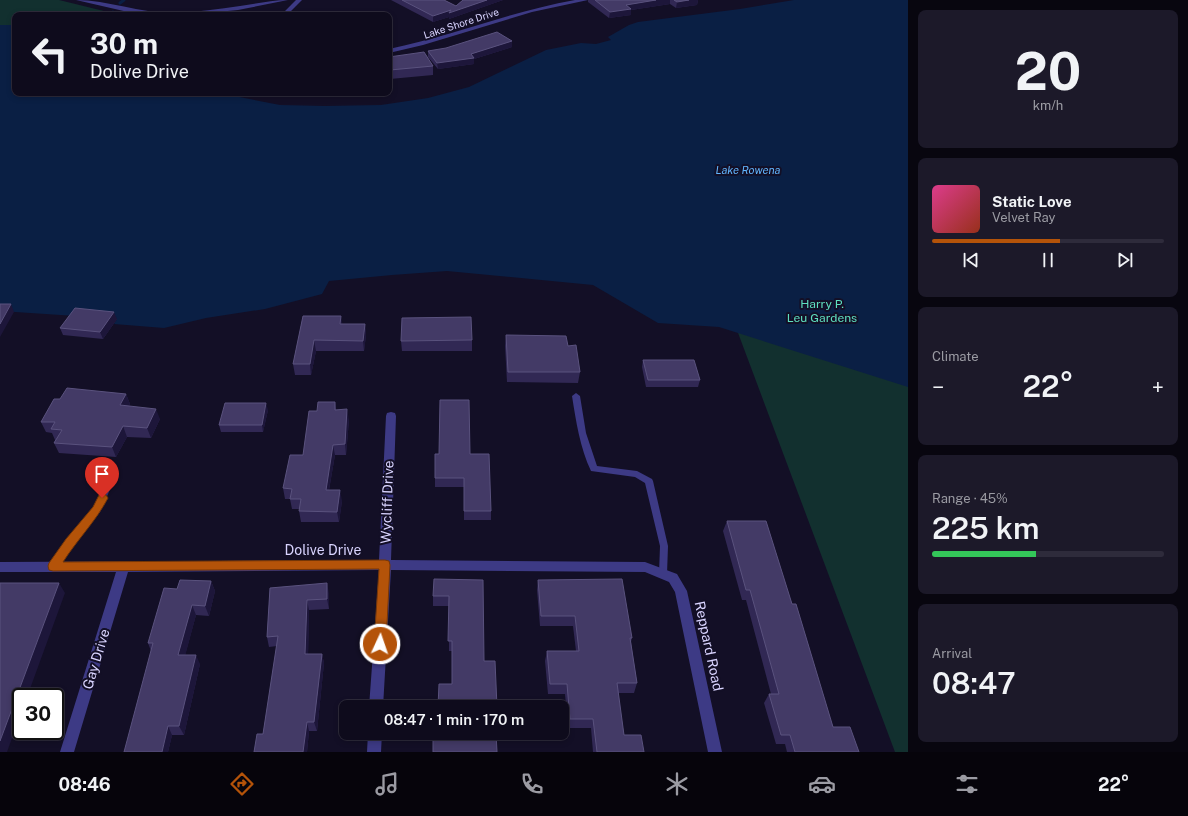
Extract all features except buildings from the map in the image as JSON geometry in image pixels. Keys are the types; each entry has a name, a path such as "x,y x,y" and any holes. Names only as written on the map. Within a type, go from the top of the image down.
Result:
{"street":[{"path":"79,0 128,10 154,12"},
{"path":"199,12 238,8 285,0"},
{"path":"287,12 299,0"},
{"name":"Lake Shore Drive","path":"392,50 416,46 552,5 585,0"},
{"path":"546,1 552,5"},
{"name":"Wycliff Drive","path":"376,700 385,565 391,416"},
{"name":"Dolive Drive","path":"0,567 385,565 645,567"},
{"name":"Gay Drive","path":"68,752 124,566"},
{"name":"Reppard Road","path":"645,567 673,578 681,591 716,752"},
{"path":"374,752 375,740"}],"lane":[{"path":"576,396 578,417 585,447 594,469 637,474 649,481 664,546 663,574"},
{"path":"53,566 70,542 97,510 108,485"}],"green space":[{"path":"0,0 59,0 108,12 12,12 12,96 14,96 0,150"},
{"name":"Harry P. Leu Gardens","path":"908,224 908,752 895,752 698,226"}],"water":[{"name":"Lake Rowena","path":"794,0 908,0 908,387 719,327 658,323 593,285 447,271 329,281 322,294 265,309 206,318 164,328 114,324 117,319 78,314 76,316 0,311 0,25 12,25 12,96 234,96 280,105 381,105 428,98 469,87 546,50 581,43 596,44 611,40 608,37 629,25 638,22 740,9"}],"waterway":[{"path":"120,3 124,0"}],"route":[{"path":"102,498 97,510 70,542 53,566 385,565 380,644"}]}
